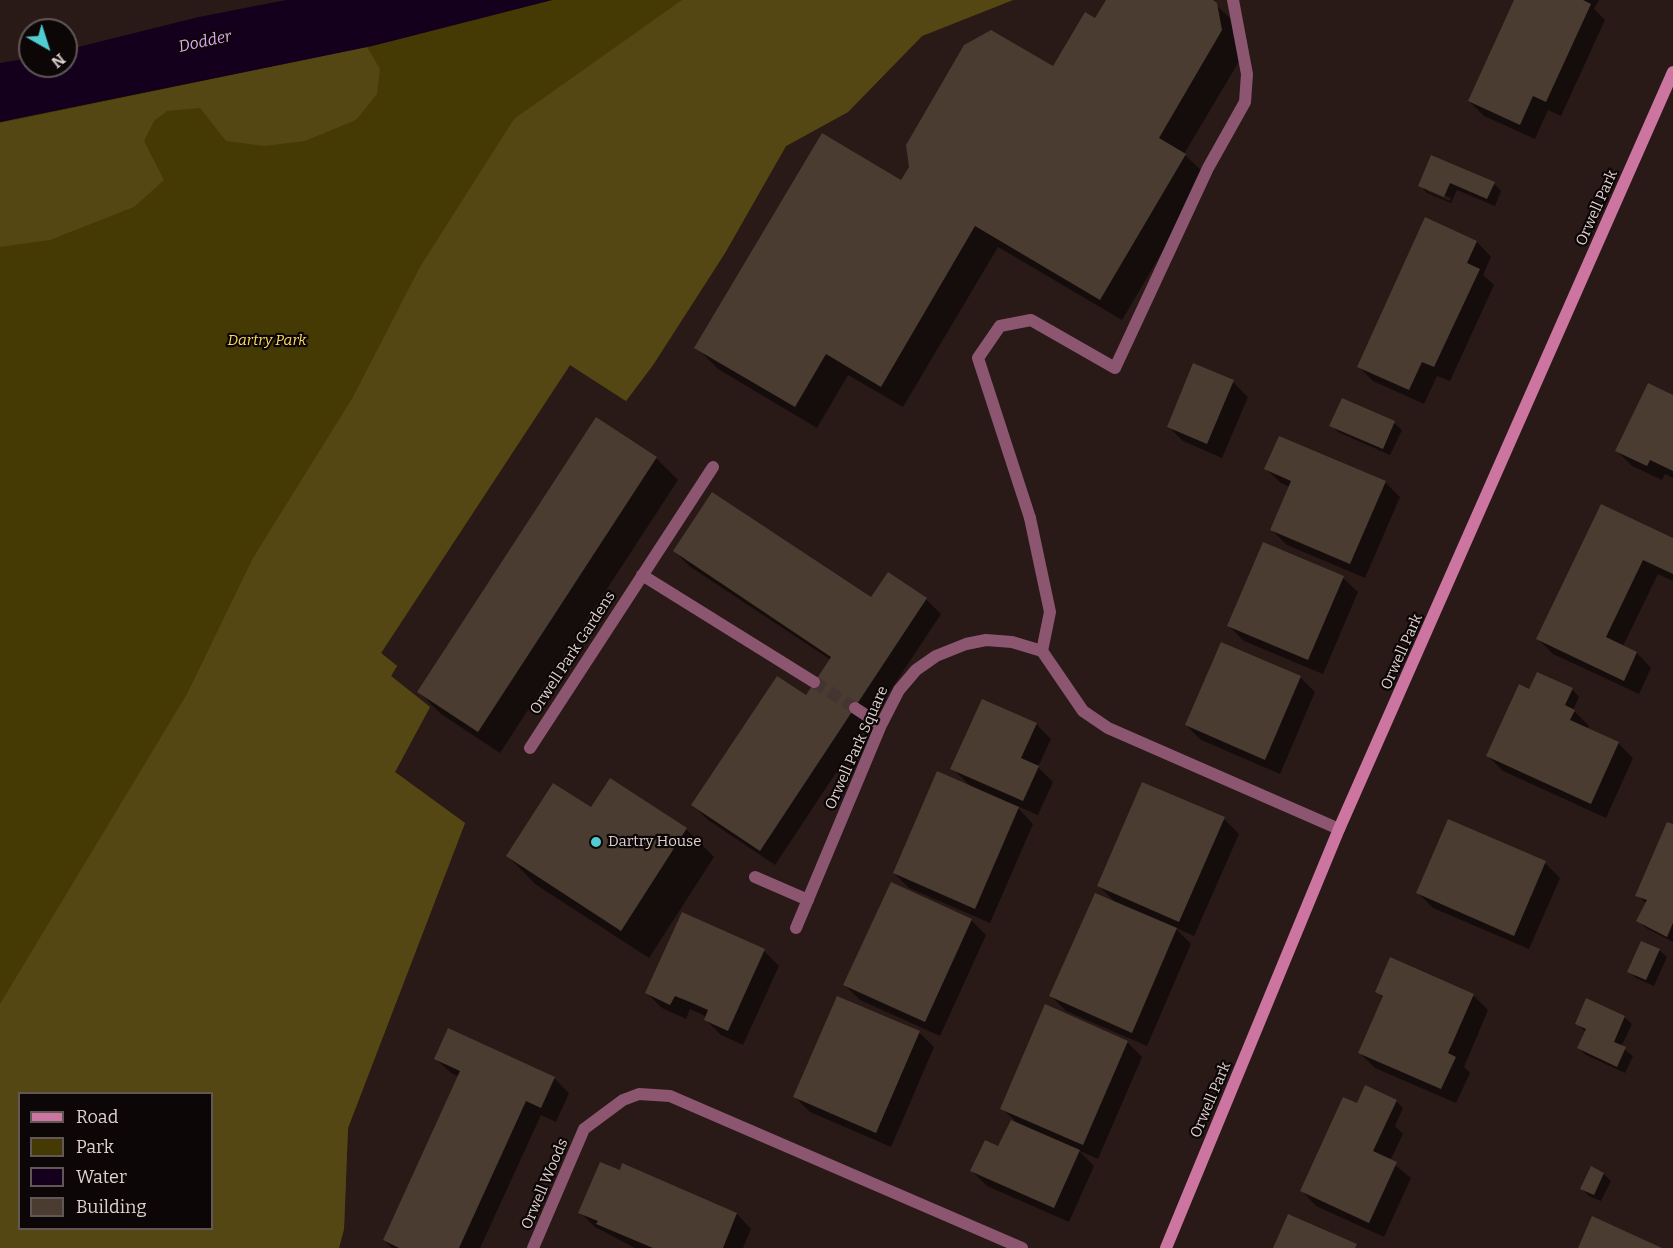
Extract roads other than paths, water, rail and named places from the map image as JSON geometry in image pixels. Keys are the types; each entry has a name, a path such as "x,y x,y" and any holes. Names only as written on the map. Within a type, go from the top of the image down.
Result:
{"street":[{"path":"1233,0 1247,74 1245,102 1208,168 1115,368 1031,320 1000,326 978,358 1030,518 1050,612 1042,651 1083,711 1108,728 1339,829"},
{"name":"Orwell Park","path":"1166,1248 1339,829 1673,72"},
{"name":"Orwell Park Gardens","path":"530,748 713,467"},
{"path":"642,575 814,682"},
{"name":"Orwell Park Square","path":"796,928 881,724 899,690 916,670 936,656 966,644 986,640 1012,642 1042,651"},
{"path":"855,708 881,724"},
{"path":"755,877 808,900"},
{"name":"Orwell Woods","path":"533,1248 585,1129 623,1100 639,1094 670,1096 1022,1248"}],"water":[{"name":"Dodder","path":"286,0 552,0 372,46 0,122 0,63 18,60 18,78 78,78 78,47 199,17"}],"tunnel":[{"path":"814,682 855,708"}],"place":[{"name":"Dartry House","path":"596,842"}],"park label":[{"name":"Dartry Park","path":"267,341"}]}
